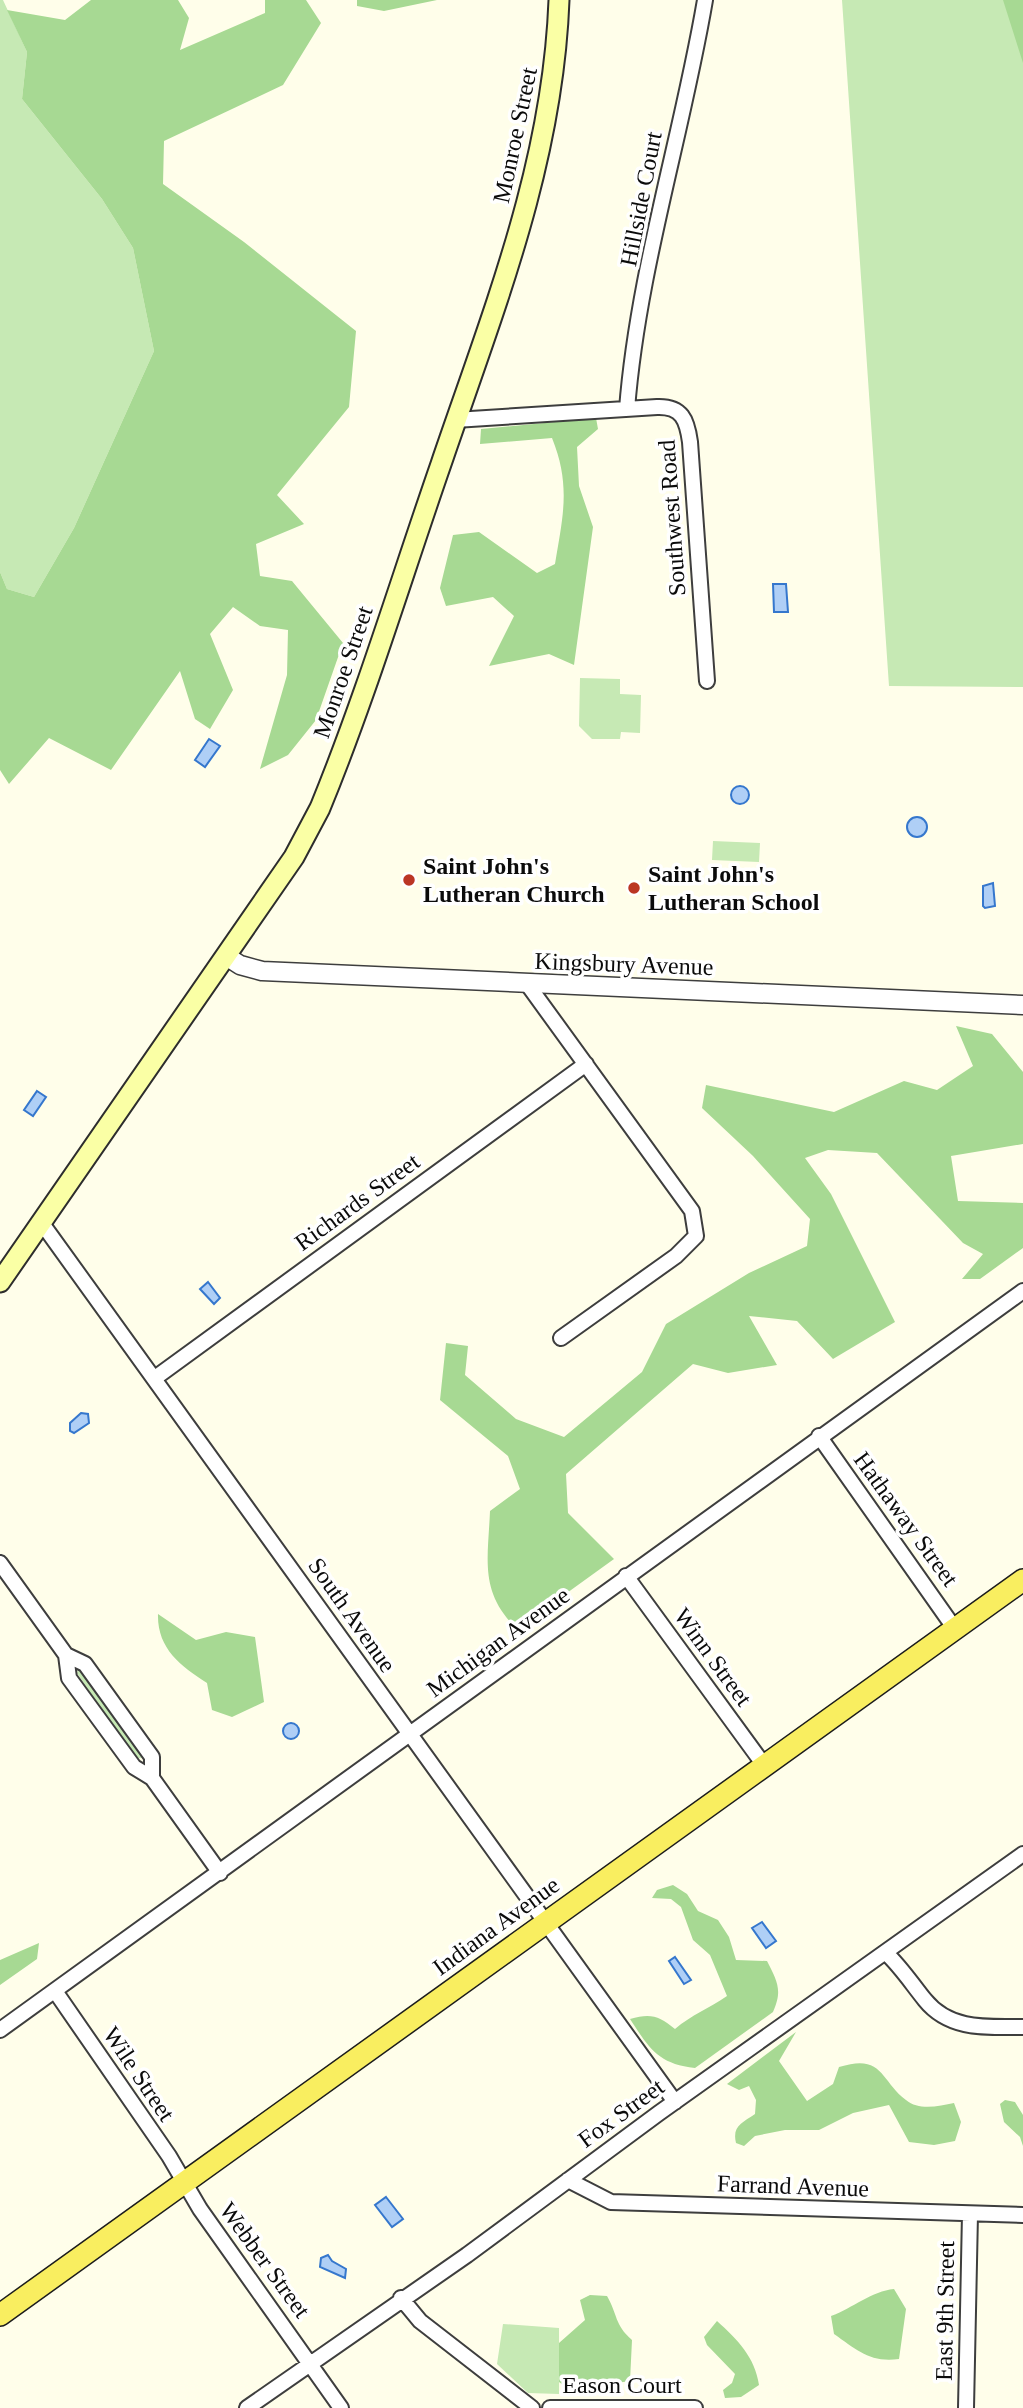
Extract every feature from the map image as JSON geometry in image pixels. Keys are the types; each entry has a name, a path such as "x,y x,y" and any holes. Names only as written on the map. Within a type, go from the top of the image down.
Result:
{"main road":[{"name":"Monroe Street","path":"0,1283 294,857 320,808 456,420 536,175 557,53 559,0"},
{"name":"Indiana Avenue","path":"0,2315 1023,1580"}],"street":[{"name":"Hillside Court","path":"626,409 666,180 696,54 705,0"},
{"name":"Southwest Road","path":"456,420 626,409 674,409 686,418 707,681"},
{"name":"Kingsbury Avenue","path":"226,956 240,965 262,971 528,985 1023,1005"},
{"path":"528,985 691,1212 696,1236 676,1256 561,1338"},
{"name":"Richards Street","path":"155,1378 586,1064"},
{"name":"South Avenue","path":"41,1222 675,2102"},
{"name":"Michigan Avenue","path":"0,2030 1023,1291"},
{"name":"Hathaway Street","path":"819,1436 955,1629"},
{"path":"0,1563 66,1655 69,1678 134,1767 152,1778 219,1873"},
{"name":"Winn Street","path":"626,1577 764,1765"},
{"path":"66,1655 85,1664 152,1757 152,1778"},
{"name":"Fox Street","path":"247,2408 401,2298 467,2255 675,2102 1023,1854"},
{"path":"886,1953 928,2004 950,2020 978,2027 1023,2027"},
{"name":"Wile Street","path":"55,1991 169,2156 184,2184"},
{"name":"Farrand Avenue","path":"568,2180 611,2203 1023,2215"},
{"name":"Webber Street","path":"184,2184 309,2362"},
{"name":"East 9th Street","path":"966,2408 970,2214"},
{"path":"401,2298 420,2321 532,2408"},
{"path":"309,2362 341,2408"},
{"name":"Eason Court","path":"550,2408 695,2408"}],"green space":[{"path":"0,0 3,0 27,52 22,99 102,199 133,248 154,351 74,528 34,597 7,589 0,572"},
{"path":"91,0 178,0 189,18 180,50 265,13 265,0 306,0 321,23 283,85 164,141 163,184 244,242 356,331 349,407 277,495 304,524 256,544 260,576 292,581 343,643 316,720 288,755 260,769 287,675 288,630 260,626 233,607 210,634 233,690 210,729 195,719 180,671 111,770 49,738 9,784 0,770 0,572 7,589 34,597 74,528 154,351 133,248 102,199 22,99 27,52 7,10 65,20"},
{"path":"357,0 437,0 384,11 357,6"},
{"path":"842,0 1023,0 1023,687 889,686"},
{"path":"1003,0 1023,0 1023,63"},
{"path":"596,418 598,429 577,447 579,486 593,527 574,665 549,654 489,666 514,616 493,597 446,606 440,588 453,535 479,532 537,573 555,564 564,501 562,471 552,438 480,444 481,429"},
{"path":"580,678 620,679 620,694 641,695 640,733 621,732 620,739 592,739 579,726"},
{"path":"713,841 760,843 759,862 712,860"},
{"path":"956,1026 992,1034 1023,1072 1023,1144 951,1156 958,1201 1023,1203 1023,1248 980,1279 962,1279 983,1254 963,1243 877,1153 828,1150 805,1158 831,1194 895,1322 833,1359 797,1321 749,1316 777,1365 728,1373 693,1364 566,1474 568,1513 614,1559 517,1629 496,1602 488,1574 488,1560 490,1511 520,1489 508,1456 440,1400 446,1343 468,1346 465,1375 516,1419 564,1437 642,1372 666,1324 749,1273 807,1246 810,1219 753,1156 702,1108 706,1085 834,1112 904,1081 937,1090 973,1066"},
{"path":"158,1614 196,1640 226,1632 255,1637 264,1702 232,1717 212,1710 207,1683 172,1655 161,1637"},
{"path":"79,1668 143,1757 134,1757 77,1673"},
{"path":"673,1885 687,1894 698,1911 718,1920 729,1937 736,1960 767,1961 778,1986 778,1998 773,2012 695,2068 672,2063 656,2053 630,2019 654,2017 675,2029 727,1996 710,1955 693,1940 681,1907 671,1899 652,1898 657,1890"},
{"path":"39,1943 37,1959 0,1985 0,1960"},
{"path":"796,2032 779,2061 807,2101 833,2084 839,2067 864,2063 873,2066 897,2092 917,2106 954,2103 961,2122 955,2141 934,2145 909,2142 889,2105 853,2113 819,2130 785,2130 755,2136 744,2146 736,2143 735,2133 742,2123 755,2114 756,2100 749,2086 739,2090 727,2084"},
{"path":"1005,2100 1015,2102 1023,2115 1023,2146 1020,2137 1004,2122 1000,2104"},
{"path":"894,2289 906,2309 899,2359 872,2357 834,2334 831,2316 878,2293"},
{"path":"590,2295 607,2296 619,2324 632,2340 630,2381 570,2390 559,2382 559,2343 585,2320 580,2300"},
{"path":"717,2321 744,2349 757,2375 759,2385 741,2397 725,2398 723,2390 732,2383 735,2374 707,2345 704,2337"},
{"path":"503,2324 559,2328 559,2394 528,2393 497,2364"}],"water":[{"path":"773,584 786,584 788,612 774,612"},
{"path":"209,739 220,746 205,767 195,760"},
{"path":"740,786 746,789 749,795 746,801 740,804 734,801 731,795 734,789"},
{"path":"917,817 924,820 927,827 924,834 917,837 910,834 907,827 910,820"},
{"path":"993,883 995,906 985,908 983,886"},
{"path":"37,1091 46,1097 33,1116 24,1110"},
{"path":"208,1282 220,1298 214,1304 200,1289"},
{"path":"81,1413 88,1414 89,1423 74,1433 70,1431 70,1423"},
{"path":"288,1723 294,1723 299,1731 297,1737 288,1739 283,1734 283,1728"},
{"path":"762,1922 776,1941 766,1948 752,1928"},
{"path":"675,1957 691,1980 684,1984 669,1961"},
{"path":"386,2197 403,2219 392,2227 375,2205"},
{"path":"328,2255 332,2261 346,2269 345,2278 320,2267 321,2258"}],"place":[{"name":"Saint John's Lutheran Church","path":"409,880"},
{"name":"Saint John's Lutheran School","path":"634,888"}]}
